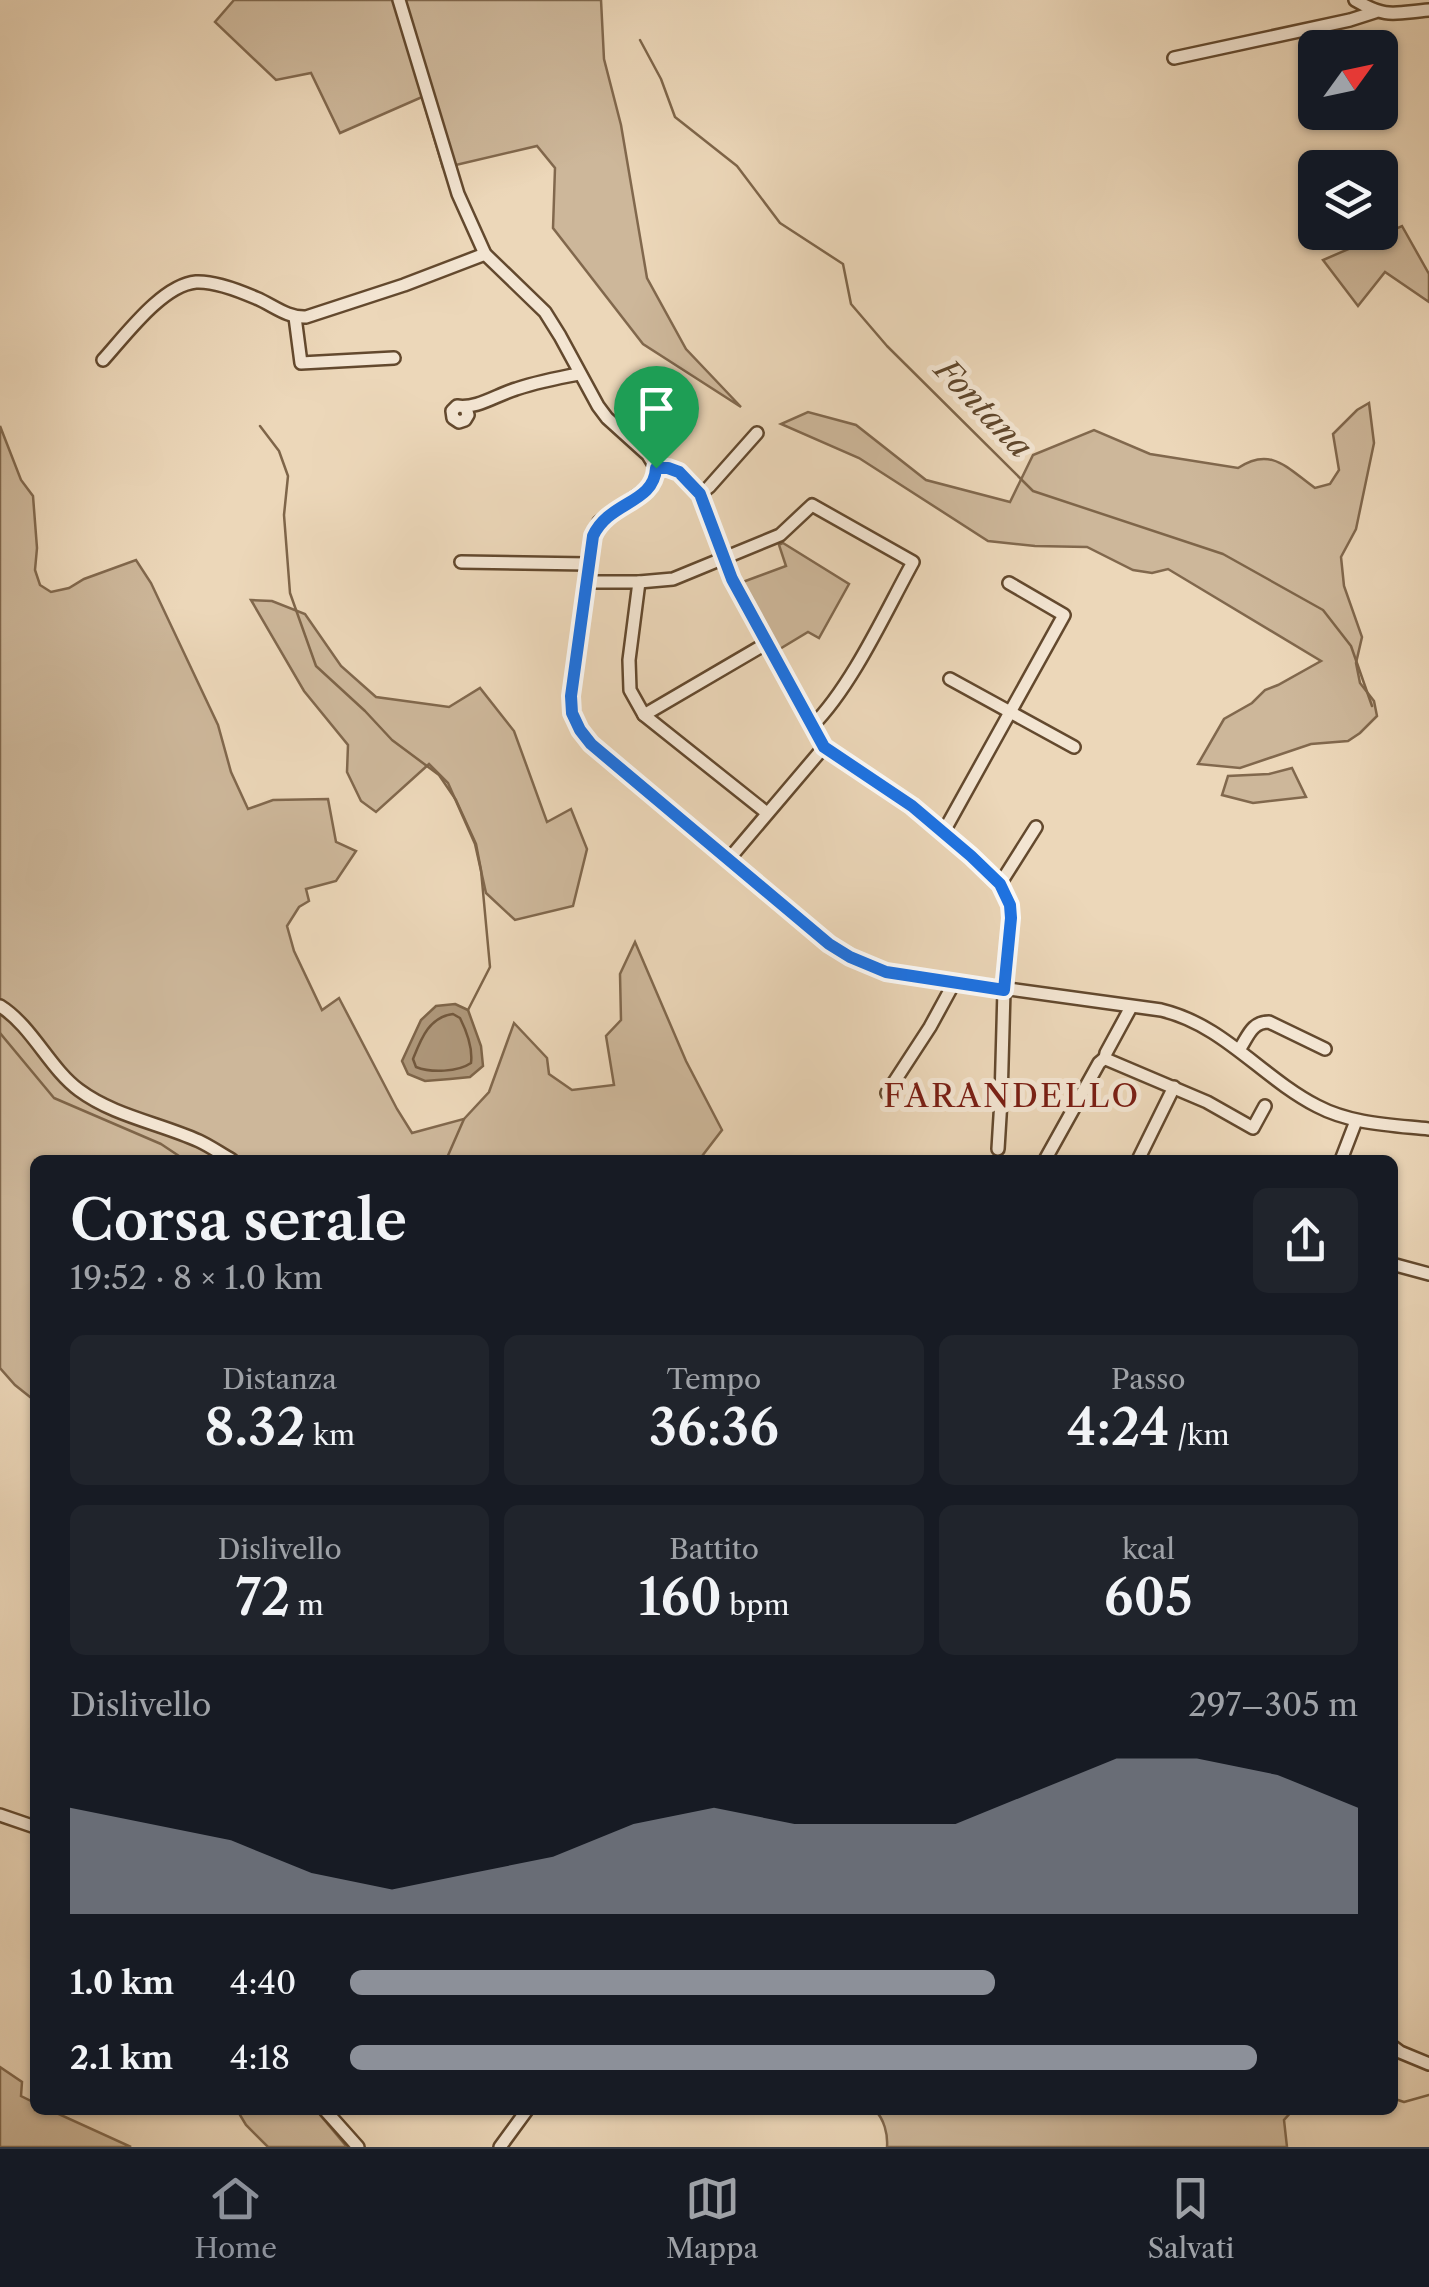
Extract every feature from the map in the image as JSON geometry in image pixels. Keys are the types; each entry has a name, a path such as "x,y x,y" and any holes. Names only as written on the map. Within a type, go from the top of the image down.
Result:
{"street":[{"path":"399,0 458,194 485,254 544,312 608,418 648,455 656,468 652,485 599,522 593,536 571,696 572,713 580,730 626,774 829,944 850,957 886,972 1182,1015 1216,1032 1319,1108 1356,1120 1429,1129"},
{"path":"1356,0 1375,12 1390,14 1409,6 1429,10"},
{"path":"1174,58 1375,12"},
{"path":"103,360 173,288 198,282 256,298 295,317 306,317 485,254"},
{"path":"295,317 302,363 394,358"},
{"path":"466,408 546,380 579,374"},
{"path":"700,494 757,433"},
{"path":"656,468 679,472 700,494 732,579 824,747 904,800 1000,884 1010,905 1011,918 998,1149"},
{"path":"586,582 673,578 780,534 812,505 913,562 850,676 812,726"},
{"path":"462,562 588,564"},
{"path":"639,582 629,660 630,690 644,715 767,813"},
{"path":"944,833 1064,615 1008,584"},
{"path":"644,715 767,643"},
{"path":"950,679 1074,747"},
{"path":"729,859 824,747"},
{"path":"1000,884 1036,828"},
{"path":"887,1093 954,983"},
{"path":"0,1006 33,1037 75,1088 102,1105 199,1141 223,1155"},
{"path":"1048,1155 1131,1007"},
{"path":"1239,1050 1253,1027 1264,1022 1325,1049"},
{"path":"1105,1058 1207,1102 1253,1128 1265,1106"},
{"path":"1140,1155 1174,1087"},
{"path":"1343,1155 1356,1120"},
{"path":"1398,1266 1429,1274"},
{"path":"0,1814 30,1825"},
{"path":"1398,2050 1429,2064"},
{"path":"330,2115 358,2147"},
{"path":"500,2147 523,2115"}],"shaded area":[{"path":"234,0 601,0 604,59 621,125 647,278 686,349 741,407 643,344 553,228 555,168 537,146 443,168 422,97 340,133 311,73 276,80 215,22"},
{"path":"1402,226 1429,274 1429,302 1385,272 1358,306 1323,260 1346,250 1398,250 1398,228"},
{"path":"1369,403 1374,443 1356,529 1341,557 1344,586 1362,637 1356,663 1360,683 1374,701 1377,716 1348,741 1311,744 1240,768 1198,764 1224,719 1252,703 1265,690 1321,661 1168,569 1152,573 1133,570 1087,547 988,541 859,458 781,424 808,412 856,425 926,480 1010,502 1033,455 1094,430 1150,454 1238,468 1269,459 1315,488 1330,484 1339,470 1333,434"},
{"path":"0,426 21,480 33,496 35,570 40,585 51,592 69,588 136,560 151,583 218,725 231,772 248,809 273,800 328,799 336,842 356,851 336,881 306,889 309,901 299,907 287,926 294,951 322,1010 339,998 412,1133 464,1119 489,1092 514,1023 547,1058 549,1074 572,1090 614,1085 606,1036 621,1020 620,974 635,942 686,1061 722,1130 703,1155 30,1155 30,1397 0,1368"},
{"path":"783,543 849,584 819,638 808,632 778,650 740,583 786,566 779,545"},
{"path":"251,600 272,601 305,614 341,666 376,697 449,707 480,688 514,731 547,822 571,809 587,849 573,906 515,920 486,893 475,844 448,783 429,764 376,812 361,801 347,772 348,745 304,691"},
{"path":"1292,768 1306,797 1253,803 1222,795 1228,776 1269,774"},
{"path":"0,2067 22,2082 21,2096 30,2100 30,2115 61,2115 131,2147 0,2147"},
{"path":"240,2115 320,2115 347,2147 268,2147"},
{"path":"879,2115 1288,2115 1284,2120 1287,2147 887,2147"}],"water":[{"path":"455,1004 468,1010 481,1046 483,1066 470,1077 425,1081 408,1074 402,1061 421,1020 436,1006"}],"waterway":[{"name":"Fontana","path":"640,40 675,117 737,166 780,223 843,264 851,304 887,346 1033,491 1223,554 1323,610 1351,646 1372,706"},
{"path":"260,426 279,451 288,476 284,515 290,593 316,666 392,740 439,775 456,800 476,844 490,967 468,1010"},
{"path":"0,1033 54,1098 161,1144 178,1155"},
{"path":"448,1155 464,1119"},
{"path":"1398,2100 1429,2095"}],"district":[{"name":"FARANDELLO","path":"1012,1095"}],"route":[{"path":"656,468 679,472 700,494 732,579 824,747 912,806 1000,884 1010,905 1011,918 1004,990 886,972 850,957 829,944 626,774 580,730 572,713 571,696 593,536 599,522 652,485 656,468"}]}
